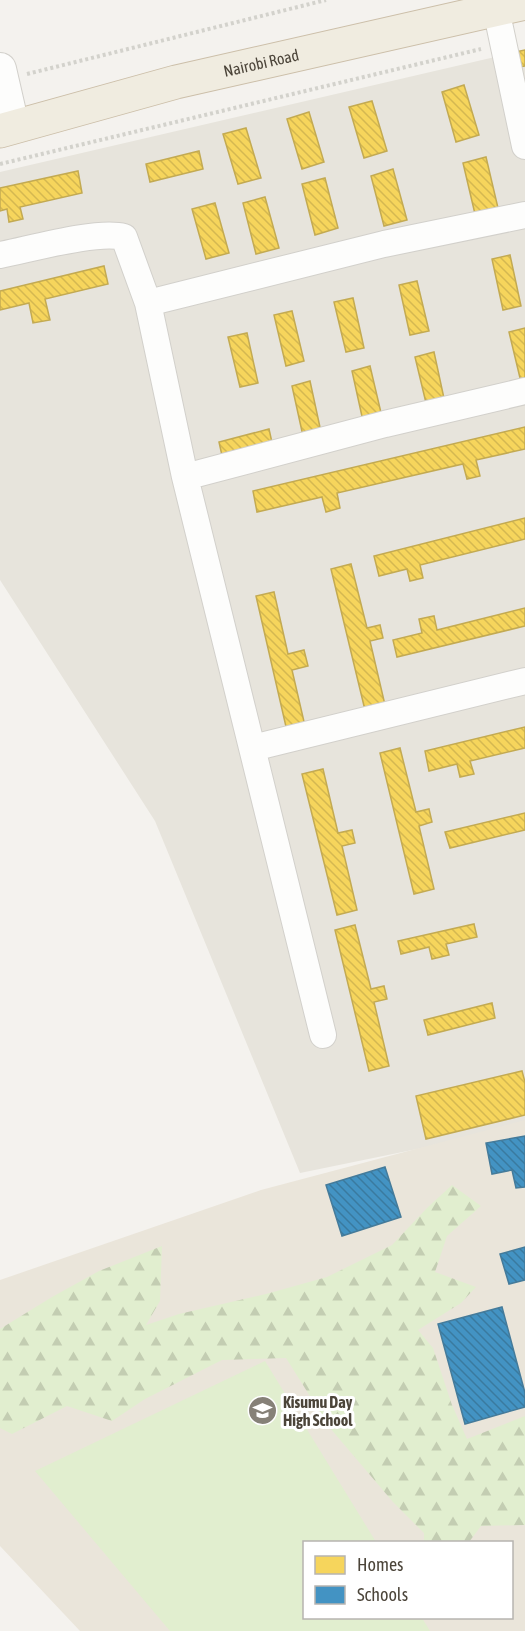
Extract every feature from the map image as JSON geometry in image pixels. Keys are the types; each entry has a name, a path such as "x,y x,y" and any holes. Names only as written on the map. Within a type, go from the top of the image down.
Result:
{"highway":[{"name":"Nairobi Road","path":"4,123 507,4"}],"street":[{"path":"507,4 502,43 525,146"},
{"path":"1,74 4,123"},
{"path":"148,303 384,244 525,215"},
{"path":"0,255 86,238 115,234 124,237 148,303 185,477 323,1035"},
{"path":"185,477 385,424 525,391"},
{"path":"253,748 525,681"}],"path":[{"path":"1,74 326,0"},
{"path":"0,164 502,43"}],"shaded area":[{"path":"525,50 525,1127 300,1173 155,821 0,580 0,172"},
{"name":"Kisumu Day High School","path":"525,1120 525,1631 80,1631 0,1546 0,1280 261,1190"}],"green space":[{"path":"452,1185 481,1206 447,1236 435,1272 476,1287 461,1303 418,1330 433,1348 452,1405 467,1439 525,1416 525,1525 481,1526 470,1541 424,1541 424,1533 393,1502 330,1428 286,1358 222,1360 145,1399 112,1421 67,1406 12,1434 0,1428 0,1329 99,1271 162,1246 160,1301 146,1325 179,1314 327,1277 392,1245"},
{"path":"265,1361 375,1541 303,1541 303,1619 423,1619 430,1631 170,1631 35,1471"}],"building: Homes":[{"path":"525,50 525,66 513,68 510,53"},
{"path":"464,85 479,135 456,142 442,92"},
{"path":"372,101 387,151 364,158 349,107"},
{"path":"309,112 324,162 302,169 287,119"},
{"path":"246,128 261,178 238,184 223,134"},
{"path":"199,151 203,169 150,182 146,164"},
{"path":"486,157 498,208 475,214 463,163"},
{"path":"393,169 407,220 384,226 371,176"},
{"path":"78,171 82,193 20,207 23,219 9,222 7,209 0,211 0,188"},
{"path":"325,178 338,228 315,235 302,184"},
{"path":"265,197 279,248 256,254 243,203"},
{"path":"215,203 229,253 206,259 192,209"},
{"path":"510,255 521,306 503,310 492,259"},
{"path":"104,266 108,284 45,299 50,320 33,323 29,303 0,310 0,291"},
{"path":"417,281 429,331 410,335 399,285"},
{"path":"353,298 364,348 346,352 334,302"},
{"path":"292,311 304,361 286,366 274,315"},
{"path":"525,328 525,381 521,382 509,332"},
{"path":"247,333 258,383 240,387 228,337"},
{"path":"434,352 445,403 427,407 415,357"},
{"path":"370,366 382,417 363,421 352,371"},
{"path":"310,381 321,432 303,436 292,386"},
{"path":"525,427 525,449 476,460 480,476 467,479 463,464 337,493 340,508 326,512 322,497 257,512 253,491"},
{"path":"269,429 273,447 223,460 219,442"},
{"path":"525,518 525,539 420,565 423,578 410,581 407,569 379,576 374,556"},
{"path":"351,564 367,628 380,625 383,638 370,641 385,705 365,710 331,569"},
{"path":"274,592 288,654 304,650 308,666 292,670 305,726 287,731 256,596"},
{"path":"525,608 525,626 397,657 393,640 422,633 419,619 434,616 437,630"},
{"path":"525,727 525,748 470,761 474,774 460,777 457,764 429,771 425,751"},
{"path":"400,748 416,812 429,809 432,822 419,826 434,889 414,894 380,753"},
{"path":"323,769 338,833 352,830 355,843 342,846 357,910 337,915 302,774"},
{"path":"525,813 525,830 450,848 445,832"},
{"path":"474,924 477,937 446,944 449,955 432,959 429,947 401,954 398,941"},
{"path":"355,925 371,989 384,986 387,999 374,1002 389,1066 369,1071 335,930"},
{"path":"492,1003 495,1018 428,1035 424,1020"},
{"path":"522,1071 525,1082 525,1115 426,1139 416,1096"}],"building: Schools":[{"path":"525,1136 525,1187 516,1188 512,1170 492,1174 486,1143"},
{"path":"385,1167 401,1217 342,1236 326,1185"},
{"path":"525,1247 525,1280 509,1284 500,1254"},
{"path":"502,1307 525,1393 525,1407 465,1424 438,1324"}],"place":[{"name":"Kisumu Day High School","path":"262,1411"}]}
